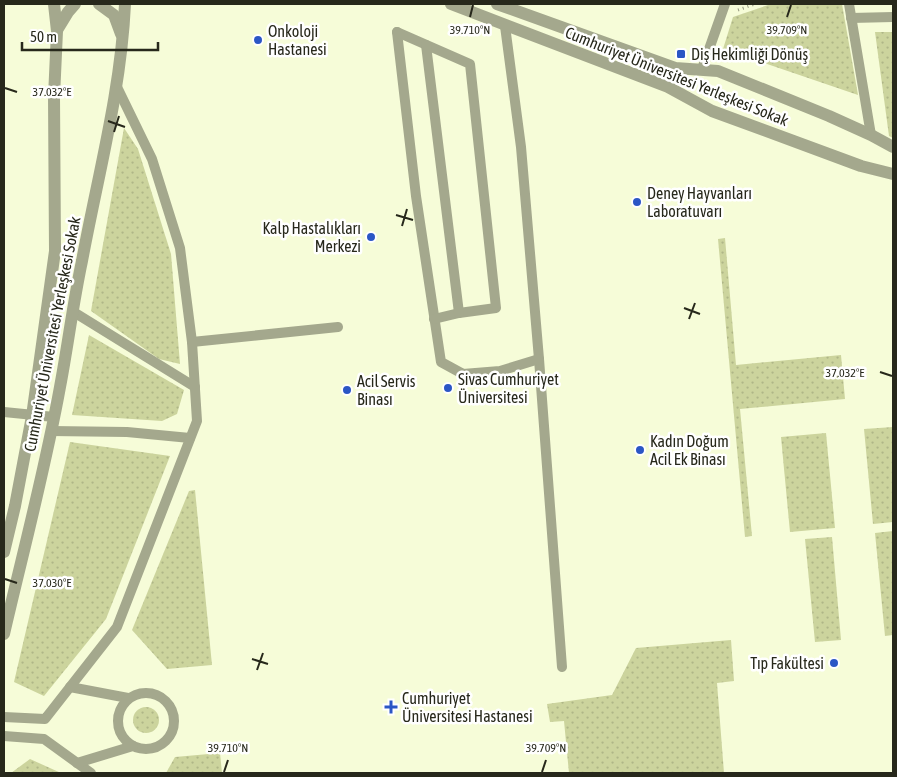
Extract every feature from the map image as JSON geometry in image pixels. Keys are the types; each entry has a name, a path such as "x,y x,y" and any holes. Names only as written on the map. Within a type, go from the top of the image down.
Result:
{"street":[{"name":"Cumhuriyet Üniversitesi Yerleşkesi Sokak","path":"4,552 32,416 54,251 54,107 57,31 54,4"},
{"name":"Cumhuriyet Üniversitesi Yerleşkesi Sokak","path":"57,31 68,12 76,4"},
{"path":"99,4 114,15 123,38"},
{"name":"Cumhuriyet Üniversitesi Yerleşkesi Sokak","path":"4,634 34,511 54,417 72,312 116,85 123,38 125,4"},
{"name":"Cumhuriyet Üniversitesi Yerleşkesi Sokak","path":"451,4 668,87 712,111 861,166 893,174"},
{"name":"Cumhuriyet Üniversitesi Yerleşkesi Sokak","path":"497,4 675,68 718,71 871,134 893,147"}],"lane":[{"path":"702,69 726,4"},
{"path":"848,4 871,134"},
{"path":"850,18 893,17"},
{"path":"505,26 521,148 562,667"},
{"path":"434,319 496,308 470,64 397,32 416,196 434,319 441,362 463,374 500,371 539,359"},
{"path":"426,44 460,313"},
{"path":"4,717 45,719 117,627 197,421 192,342 180,248 152,160 116,85"},
{"path":"72,312 195,387"},
{"path":"192,342 338,327"},
{"path":"4,412 54,417"},
{"path":"51,431 127,432 190,438"},
{"path":"70,687 128,698"},
{"path":"76,763 133,746 149,749 164,743 169,737 175,722 171,706 159,695 143,692 128,698 123,704 117,719 121,735 133,746"},
{"path":"4,736 44,739 91,773"}],"green space":[{"path":"771,4 842,4 858,95 723,49 733,17"},
{"path":"875,32 893,32 893,138 889,136"},
{"path":"124,128 138,149 171,254 180,364 159,359 91,311"},
{"path":"725,238 736,365 841,355 845,399 740,409 752,536 745,537 718,239"},
{"path":"89,335 184,390 177,414 162,421 72,415"},
{"path":"893,427 893,522 873,524 864,429"},
{"path":"826,433 835,528 790,532 781,437"},
{"path":"70,442 170,456 106,619 44,696 14,682"},
{"path":"195,490 212,665 167,669 132,630 189,491"},
{"path":"893,531 893,635 885,636 875,533"},
{"path":"832,537 841,640 815,642 805,539"},
{"path":"731,640 734,681 717,683 724,773 569,773 564,721 550,722 547,704 612,695 636,648"},
{"path":"146,707 155,711 159,720 155,729 146,733 137,729 133,720 137,711"},
{"path":"220,753 222,773 166,773 175,757"},
{"path":"30,759 61,773 11,773"}],"place":[{"name":"Onkoloji Hastanesi","path":"258,40"},
{"name":"Diş Hekimliği Dönüş","path":"681,54"},
{"name":"Deney Hayvanları Laboratuvarı","path":"637,202"},
{"name":"Kalp Hastalıkları Merkezi","path":"371,237"},
{"name":"Sivas Cumhuriyet Üniversitesi","path":"448,388"},
{"name":"Acil Servis Binası","path":"347,390"},
{"name":"Kadın Doğum Acil Ek Binası","path":"640,450"},
{"name":"Tıp Fakültesi","path":"834,663"},
{"name":"Cumhuriyet Üniversitesi Hastanesi","path":"391,707"}]}
